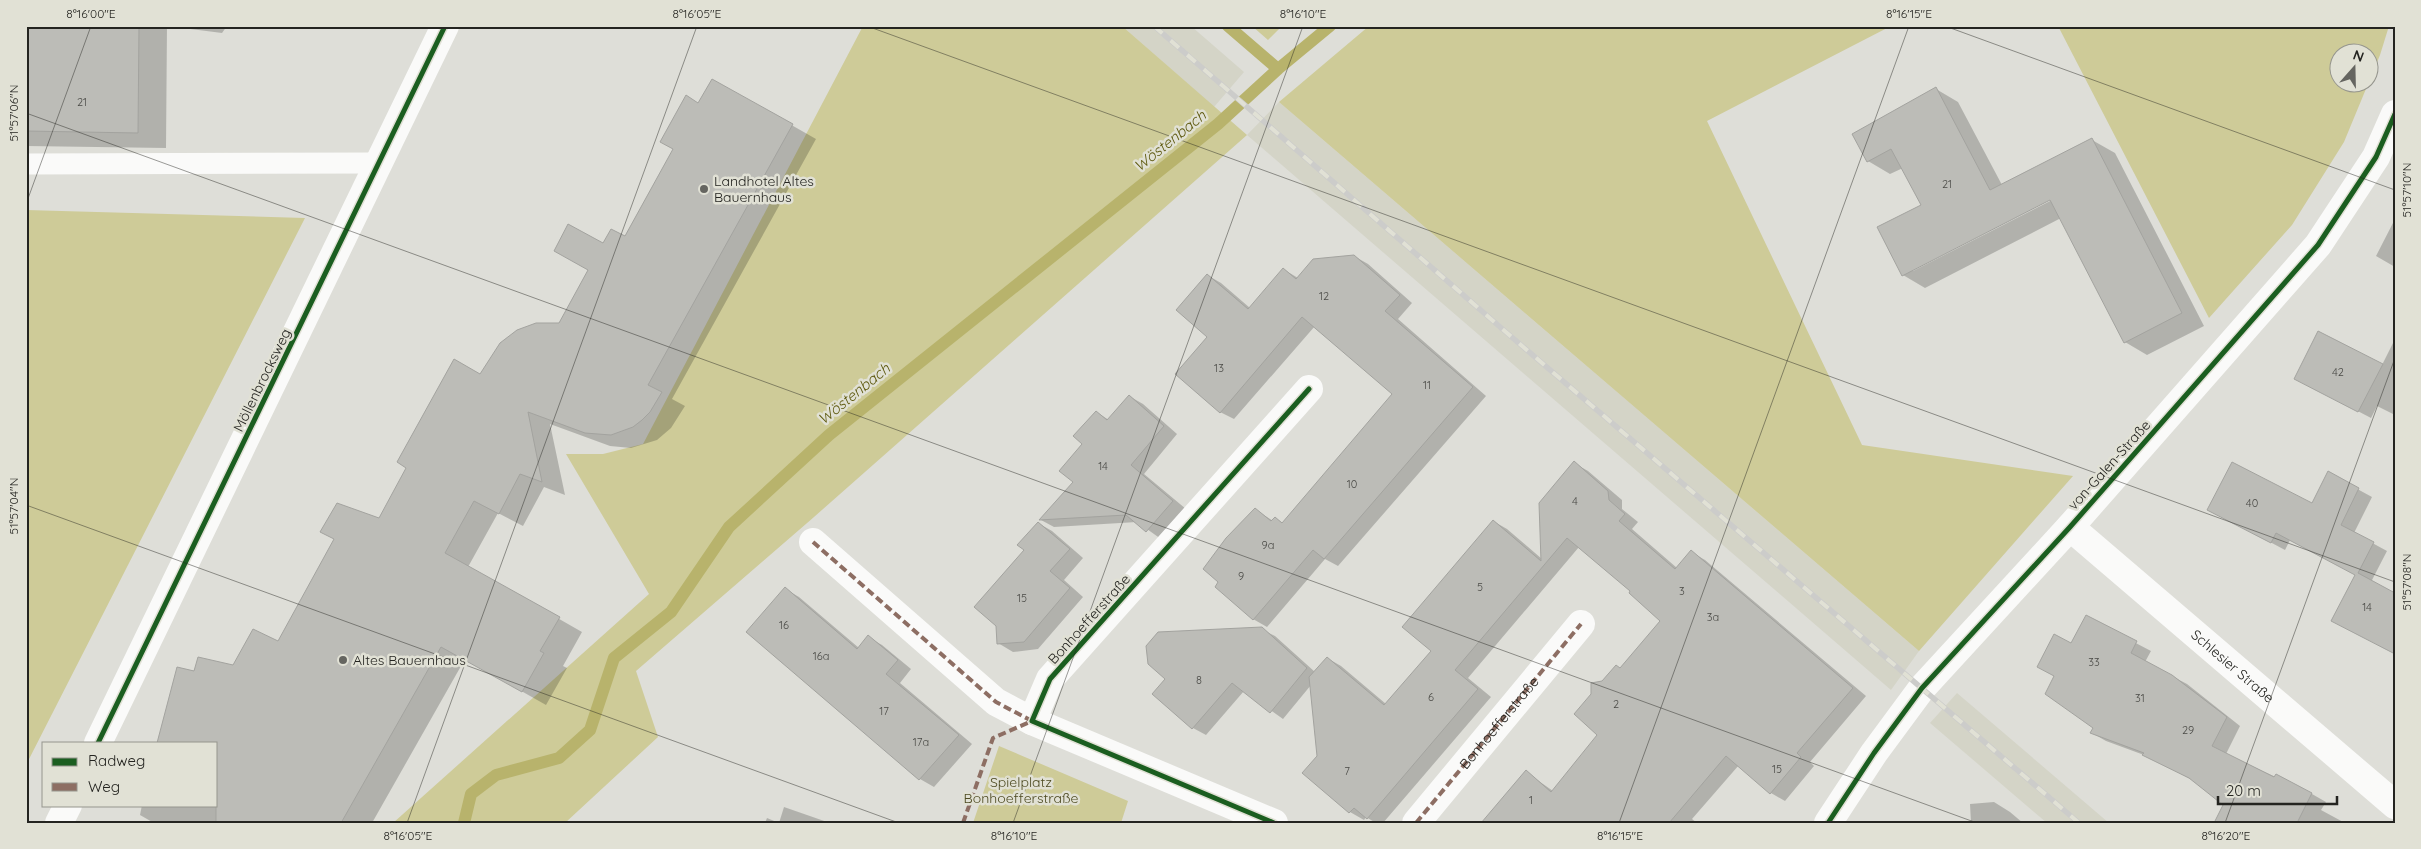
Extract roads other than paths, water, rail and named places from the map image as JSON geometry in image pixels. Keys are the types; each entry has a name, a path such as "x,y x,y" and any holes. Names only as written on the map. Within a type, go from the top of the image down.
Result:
{"street":[{"name":"Möllenbrocksweg","path":"98,742 445,26"},
{"name":"von-Galen-Straße","path":"1828,823 1874,753 1922,688 2070,526 2318,245 2376,157 2395,114"},
{"name":"Bonhoefferstraße","path":"1032,721 1050,679 1308,388"},
{"name":"Schlesier Straße","path":"2070,526 2395,805"},
{"path":"813,542 996,702 1032,721 1274,823"},
{"name":"Bonhoefferstraße","path":"1416,823 1582,624"},
{"path":"59,823 68,806"}],"lane":[{"path":"26,164 379,163"}],"waterway":[{"path":"1228,26 1278,69"},
{"name":"Wöstenbach","path":"464,823 471,794 496,775 559,758 590,730 614,658 671,612 729,527 829,435 1218,124 1278,69 1330,26"}],"railway":[{"path":"1154,26 1507,333 2079,823"}],"place":[{"name":"Landhotel Altes Bauernhaus","path":"704,189"},
{"name":"Altes Bauernhaus","path":"343,660"}],"park label":[{"name":"Spielplatz Bonhoefferstraße","path":"1021,790"}]}
